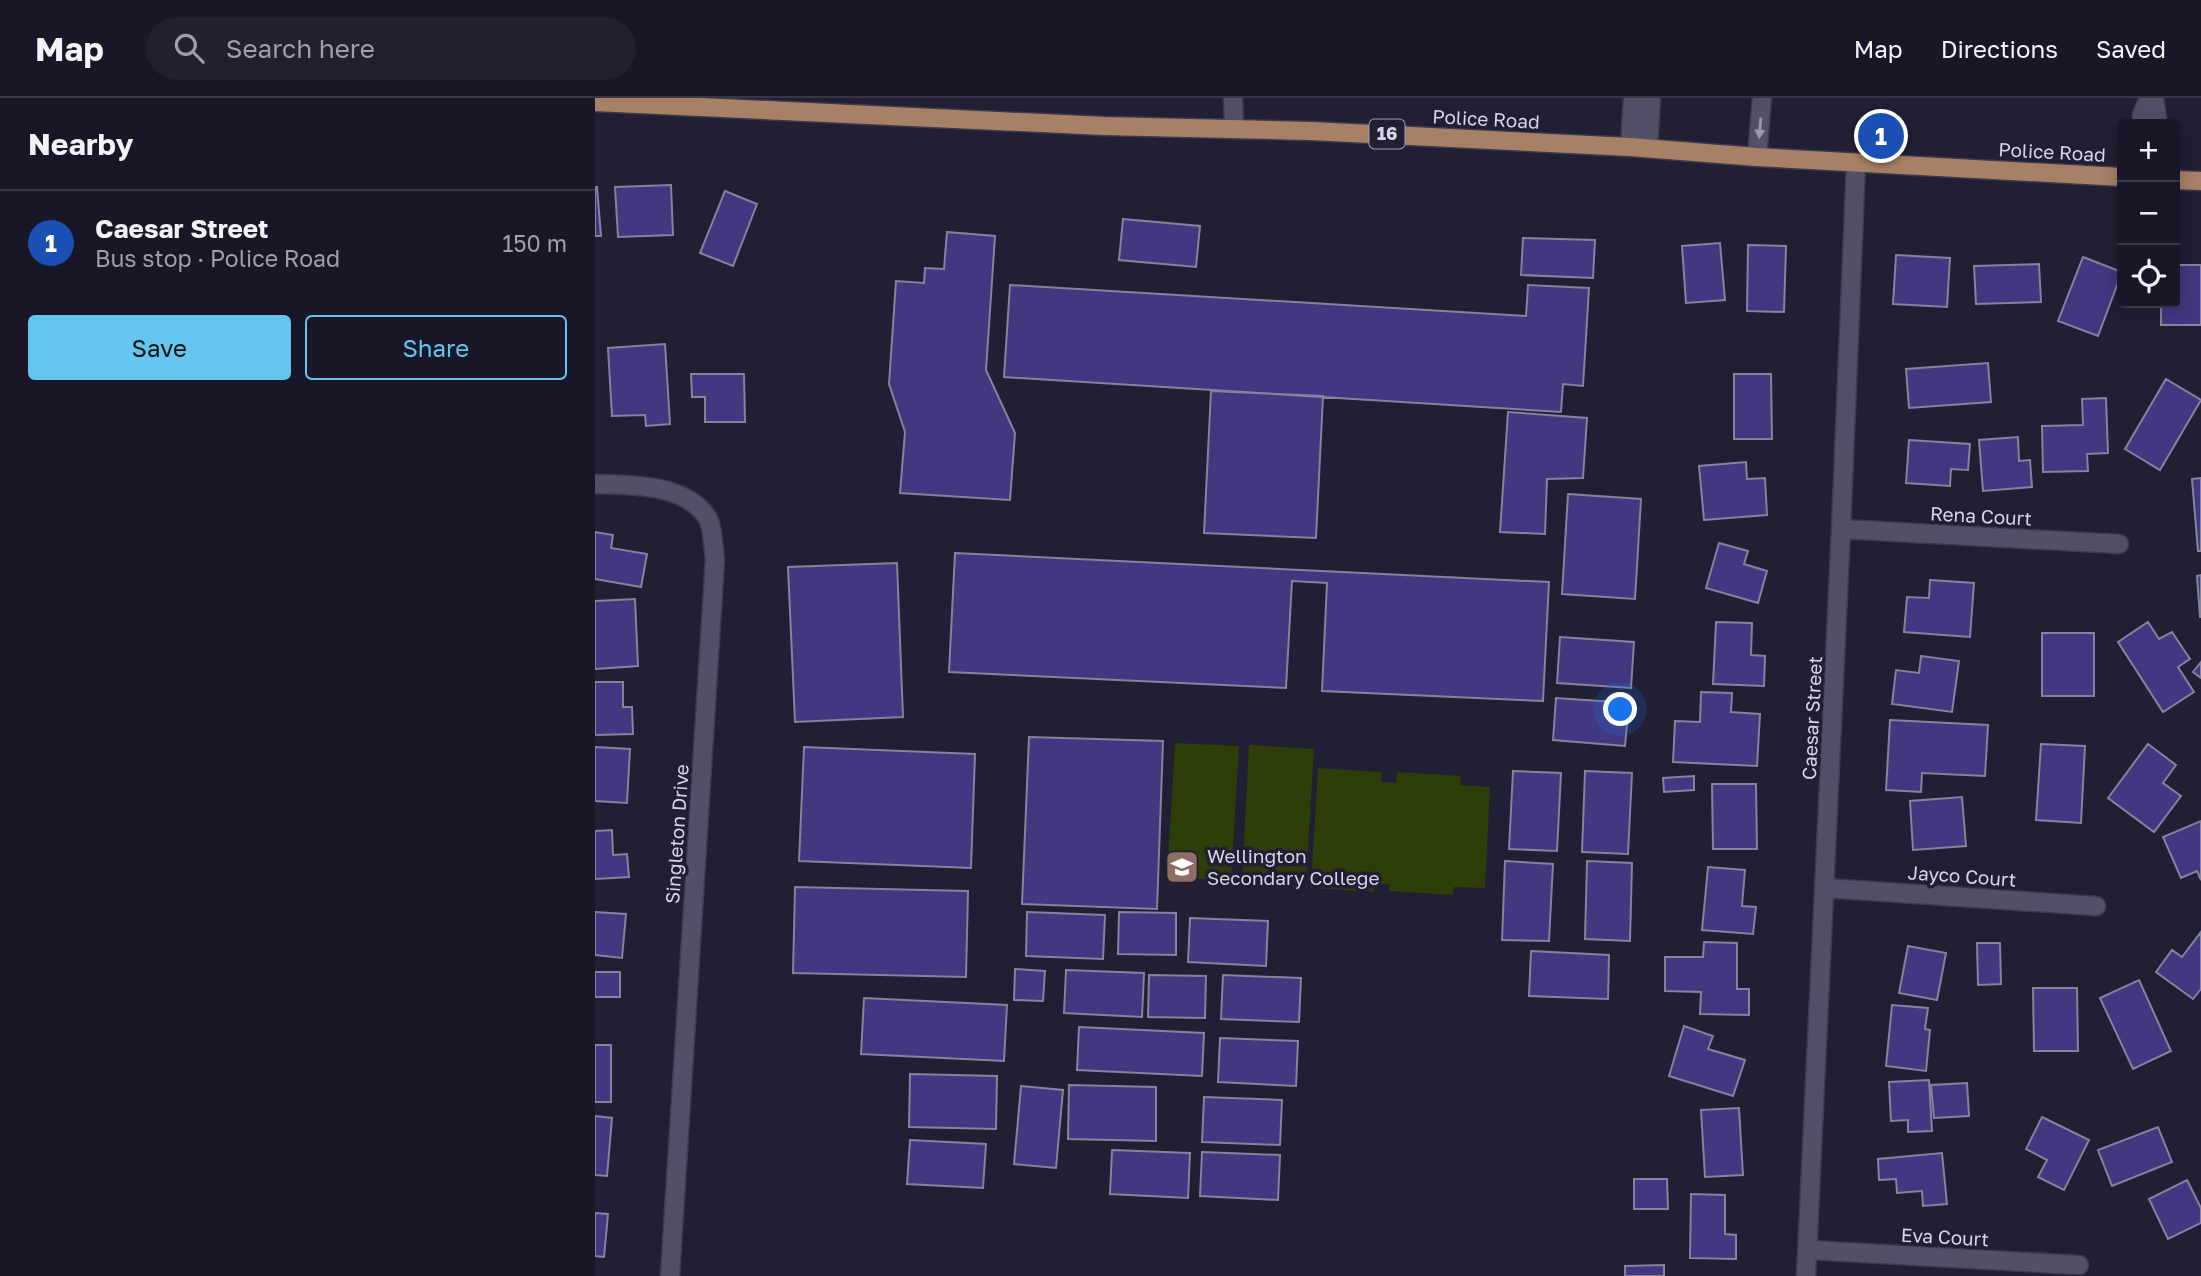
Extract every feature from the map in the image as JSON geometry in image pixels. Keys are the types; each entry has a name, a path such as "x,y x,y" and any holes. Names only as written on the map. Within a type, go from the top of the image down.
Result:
{"main road":[{"name":"Police Road","path":"595,102 1639,148 2117,177"},
{"path":"2180,180 2201,181"}],"street":[{"path":"1233,98 1234,129"},
{"path":"1633,98 1639,148"},
{"path":"1639,148 1651,98"},
{"path":"1758,157 1762,98"},
{"path":"2142,119 2151,98"},
{"path":"2151,98 2157,119"},
{"name":"Caesar Street","path":"1806,1276 1842,529 1856,163"},
{"name":"Singleton Drive","path":"595,484 641,485 688,499 708,517 715,559 670,1276"},
{"name":"Rena Court","path":"1842,529 2119,544"},
{"name":"Jayco Court","path":"1825,888 2096,906"},
{"name":"Eva Court","path":"1809,1250 2079,1265"}],"green space":[{"path":"1175,743 1239,746 1231,881 1167,877"},
{"path":"1249,745 1314,749 1306,883 1242,880"},
{"path":"1318,768 1382,772 1381,782 1396,783 1397,772 1461,776 1460,785 1490,787 1485,888 1454,887 1453,895 1389,891 1389,884 1375,884 1374,892 1311,888"}],"building":[{"path":"671,185 673,235 618,237 615,187"},
{"path":"597,187 601,236 595,236"},
{"path":"725,191 757,204 733,266 700,253"},
{"path":"1123,219 1200,226 1196,267 1119,260"},
{"path":"947,232 995,236 986,370 1015,433 1010,500 900,493 905,432 889,384 896,281 924,283 925,268 944,269"},
{"path":"1523,238 1595,240 1593,278 1521,275"},
{"path":"1720,243 1725,300 1686,303 1682,246"},
{"path":"1748,245 1786,246 1784,312 1747,311"},
{"path":"1896,255 1950,258 1947,307 1893,304"},
{"path":"2083,257 2117,270 2117,285 2098,336 2058,321"},
{"path":"2039,264 2041,302 1976,304 1974,266"},
{"path":"2180,265 2201,265 2201,325 2161,325 2161,308 2180,308"},
{"path":"1010,285 1526,316 1528,285 1589,288 1583,386 1563,384 1561,412 1004,377"},
{"path":"665,344 670,424 646,426 645,415 612,416 608,348"},
{"path":"1988,363 1991,402 1909,408 1906,369"},
{"path":"691,374 744,374 745,422 705,422 705,397 692,397"},
{"path":"1734,374 1771,374 1772,439 1734,439"},
{"path":"2166,379 2201,400 2160,470 2125,449"},
{"path":"1211,391 1323,396 1316,538 1204,533"},
{"path":"2106,398 2108,453 2087,454 2088,471 2043,472 2042,426 2083,425 2082,399"},
{"path":"1508,412 1587,418 1583,478 1547,479 1545,534 1500,532"},
{"path":"2018,437 2019,461 2030,460 2032,487 1983,491 1979,440"},
{"path":"1909,440 1970,444 1968,470 1951,469 1950,486 1906,483"},
{"path":"1746,462 1747,479 1765,478 1767,515 1704,520 1699,466"},
{"path":"2201,478 2201,551 2198,551 2192,479"},
{"path":"1568,494 1641,499 1635,599 1562,594"},
{"path":"595,532 613,535 611,548 647,554 641,587 595,579"},
{"path":"1719,543 1748,551 1744,564 1767,571 1758,603 1706,588"},
{"path":"955,553 1549,582 1543,701 1322,691 1327,583 1292,581 1286,688 949,672"},
{"path":"897,563 903,717 795,722 788,567"},
{"path":"2201,575 2201,617 2200,617 2197,576"},
{"path":"1930,580 1974,583 1970,637 1904,632 1907,597 1929,598"},
{"path":"635,599 638,666 595,669 595,601"},
{"path":"1716,622 1752,623 1751,655 1765,656 1764,686 1713,684"},
{"path":"2148,622 2159,639 2172,632 2190,659 2178,667 2194,692 2163,712 2118,642"},
{"path":"2042,633 2094,633 2094,696 2042,696"},
{"path":"1560,637 1634,642 1631,688 1557,683"},
{"path":"1921,656 1959,661 1952,712 1892,704 1896,670 1919,673"},
{"path":"2201,662 2201,678 2193,672"},
{"path":"595,682 623,682 623,707 632,707 633,734 595,735"},
{"path":"1701,692 1732,693 1731,712 1760,714 1757,766 1673,762 1675,721 1700,722"},
{"path":"1556,698 1629,703 1625,746 1553,740"},
{"path":"1890,720 1988,725 1985,776 1922,773 1921,792 1886,790"},
{"path":"1029,737 1163,741 1157,909 1022,904"},
{"path":"2041,744 2085,746 2081,823 2036,820"},
{"path":"2148,744 2176,765 2163,783 2181,796 2154,832 2108,798"},
{"path":"595,747 630,749 627,803 595,801"},
{"path":"804,747 975,754 971,868 799,861"},
{"path":"1513,771 1561,773 1557,851 1509,849"},
{"path":"1585,771 1632,773 1628,854 1582,852"},
{"path":"1694,776 1694,790 1664,792 1663,778"},
{"path":"1712,784 1756,784 1757,849 1713,849"},
{"path":"1962,797 1966,846 1913,850 1910,801"},
{"path":"2201,821 2201,880 2197,871 2181,878 2163,837"},
{"path":"612,830 613,855 627,854 629,877 595,879 595,831"},
{"path":"1505,861 1553,864 1549,941 1502,940"},
{"path":"1587,861 1632,863 1630,941 1585,939"},
{"path":"1708,867 1745,870 1742,906 1756,907 1753,934 1702,930"},
{"path":"795,887 968,891 966,977 793,973"},
{"path":"595,912 626,914 622,958 595,955"},
{"path":"1027,912 1105,915 1103,959 1026,956"},
{"path":"1119,912 1176,913 1176,955 1118,954"},
{"path":"1190,918 1268,921 1266,966 1188,962"},
{"path":"2201,932 2201,989 2193,999 2156,972 2172,950 2182,957"},
{"path":"1704,942 1737,943 1737,989 1749,989 1749,1015 1700,1014 1701,992 1665,991 1665,957 1703,957"},
{"path":"1977,943 2000,943 2001,984 1978,985"},
{"path":"1908,946 1946,953 1937,1000 1899,993"},
{"path":"1531,951 1609,955 1608,999 1529,996"},
{"path":"1015,969 1045,971 1043,1001 1014,1000"},
{"path":"1066,970 1144,973 1142,1017 1064,1013"},
{"path":"595,972 620,972 620,997 595,997"},
{"path":"1149,975 1206,976 1205,1018 1148,1017"},
{"path":"1223,975 1301,978 1299,1022 1221,1019"},
{"path":"2139,980 2171,1051 2133,1069 2100,998"},
{"path":"2033,988 2077,988 2078,1051 2034,1051"},
{"path":"864,998 1007,1005 1004,1061 861,1054"},
{"path":"1892,1005 1928,1008 1925,1029 1930,1030 1926,1071 1886,1066"},
{"path":"1684,1026 1713,1036 1708,1049 1745,1060 1733,1096 1669,1076"},
{"path":"1079,1027 1204,1033 1202,1076 1077,1070"},
{"path":"1220,1038 1298,1041 1296,1086 1218,1082"},
{"path":"595,1045 611,1045 611,1102 595,1102"},
{"path":"910,1074 997,1076 996,1129 909,1127"},
{"path":"1929,1080 1932,1131 1908,1132 1908,1120 1891,1121 1889,1082"},
{"path":"1967,1083 1969,1116 1934,1118 1931,1085"},
{"path":"1069,1085 1156,1087 1156,1141 1068,1139"},
{"path":"1021,1086 1063,1090 1056,1168 1014,1164"},
{"path":"1204,1097 1282,1100 1280,1145 1202,1142"},
{"path":"1739,1108 1743,1175 1705,1177 1701,1110"},
{"path":"595,1116 612,1118 607,1176 595,1175"},
{"path":"2042,1117 2089,1140 2064,1190 2038,1177 2047,1160 2026,1149"},
{"path":"2158,1127 2172,1162 2112,1186 2098,1150"},
{"path":"910,1140 986,1144 983,1188 907,1184"},
{"path":"1112,1150 1190,1153 1188,1198 1110,1194"},
{"path":"1202,1152 1280,1155 1278,1200 1200,1196"},
{"path":"1942,1153 1947,1204 1923,1206 1922,1191 1897,1193 1896,1179 1879,1180 1878,1159"},
{"path":"1634,1179 1667,1179 1668,1209 1634,1209"},
{"path":"2187,1180 2201,1208 2201,1223 2168,1239 2149,1199"},
{"path":"1691,1194 1725,1195 1725,1234 1736,1235 1736,1259 1690,1258"},
{"path":"595,1213 608,1214 604,1257 595,1256"},
{"path":"1664,1265 1664,1276 1625,1276 1625,1266"}],"place":[{"name":"Caesar Street","path":"1881,136"},
{"name":"Wellington Secondary College","path":"1182,867"}]}
